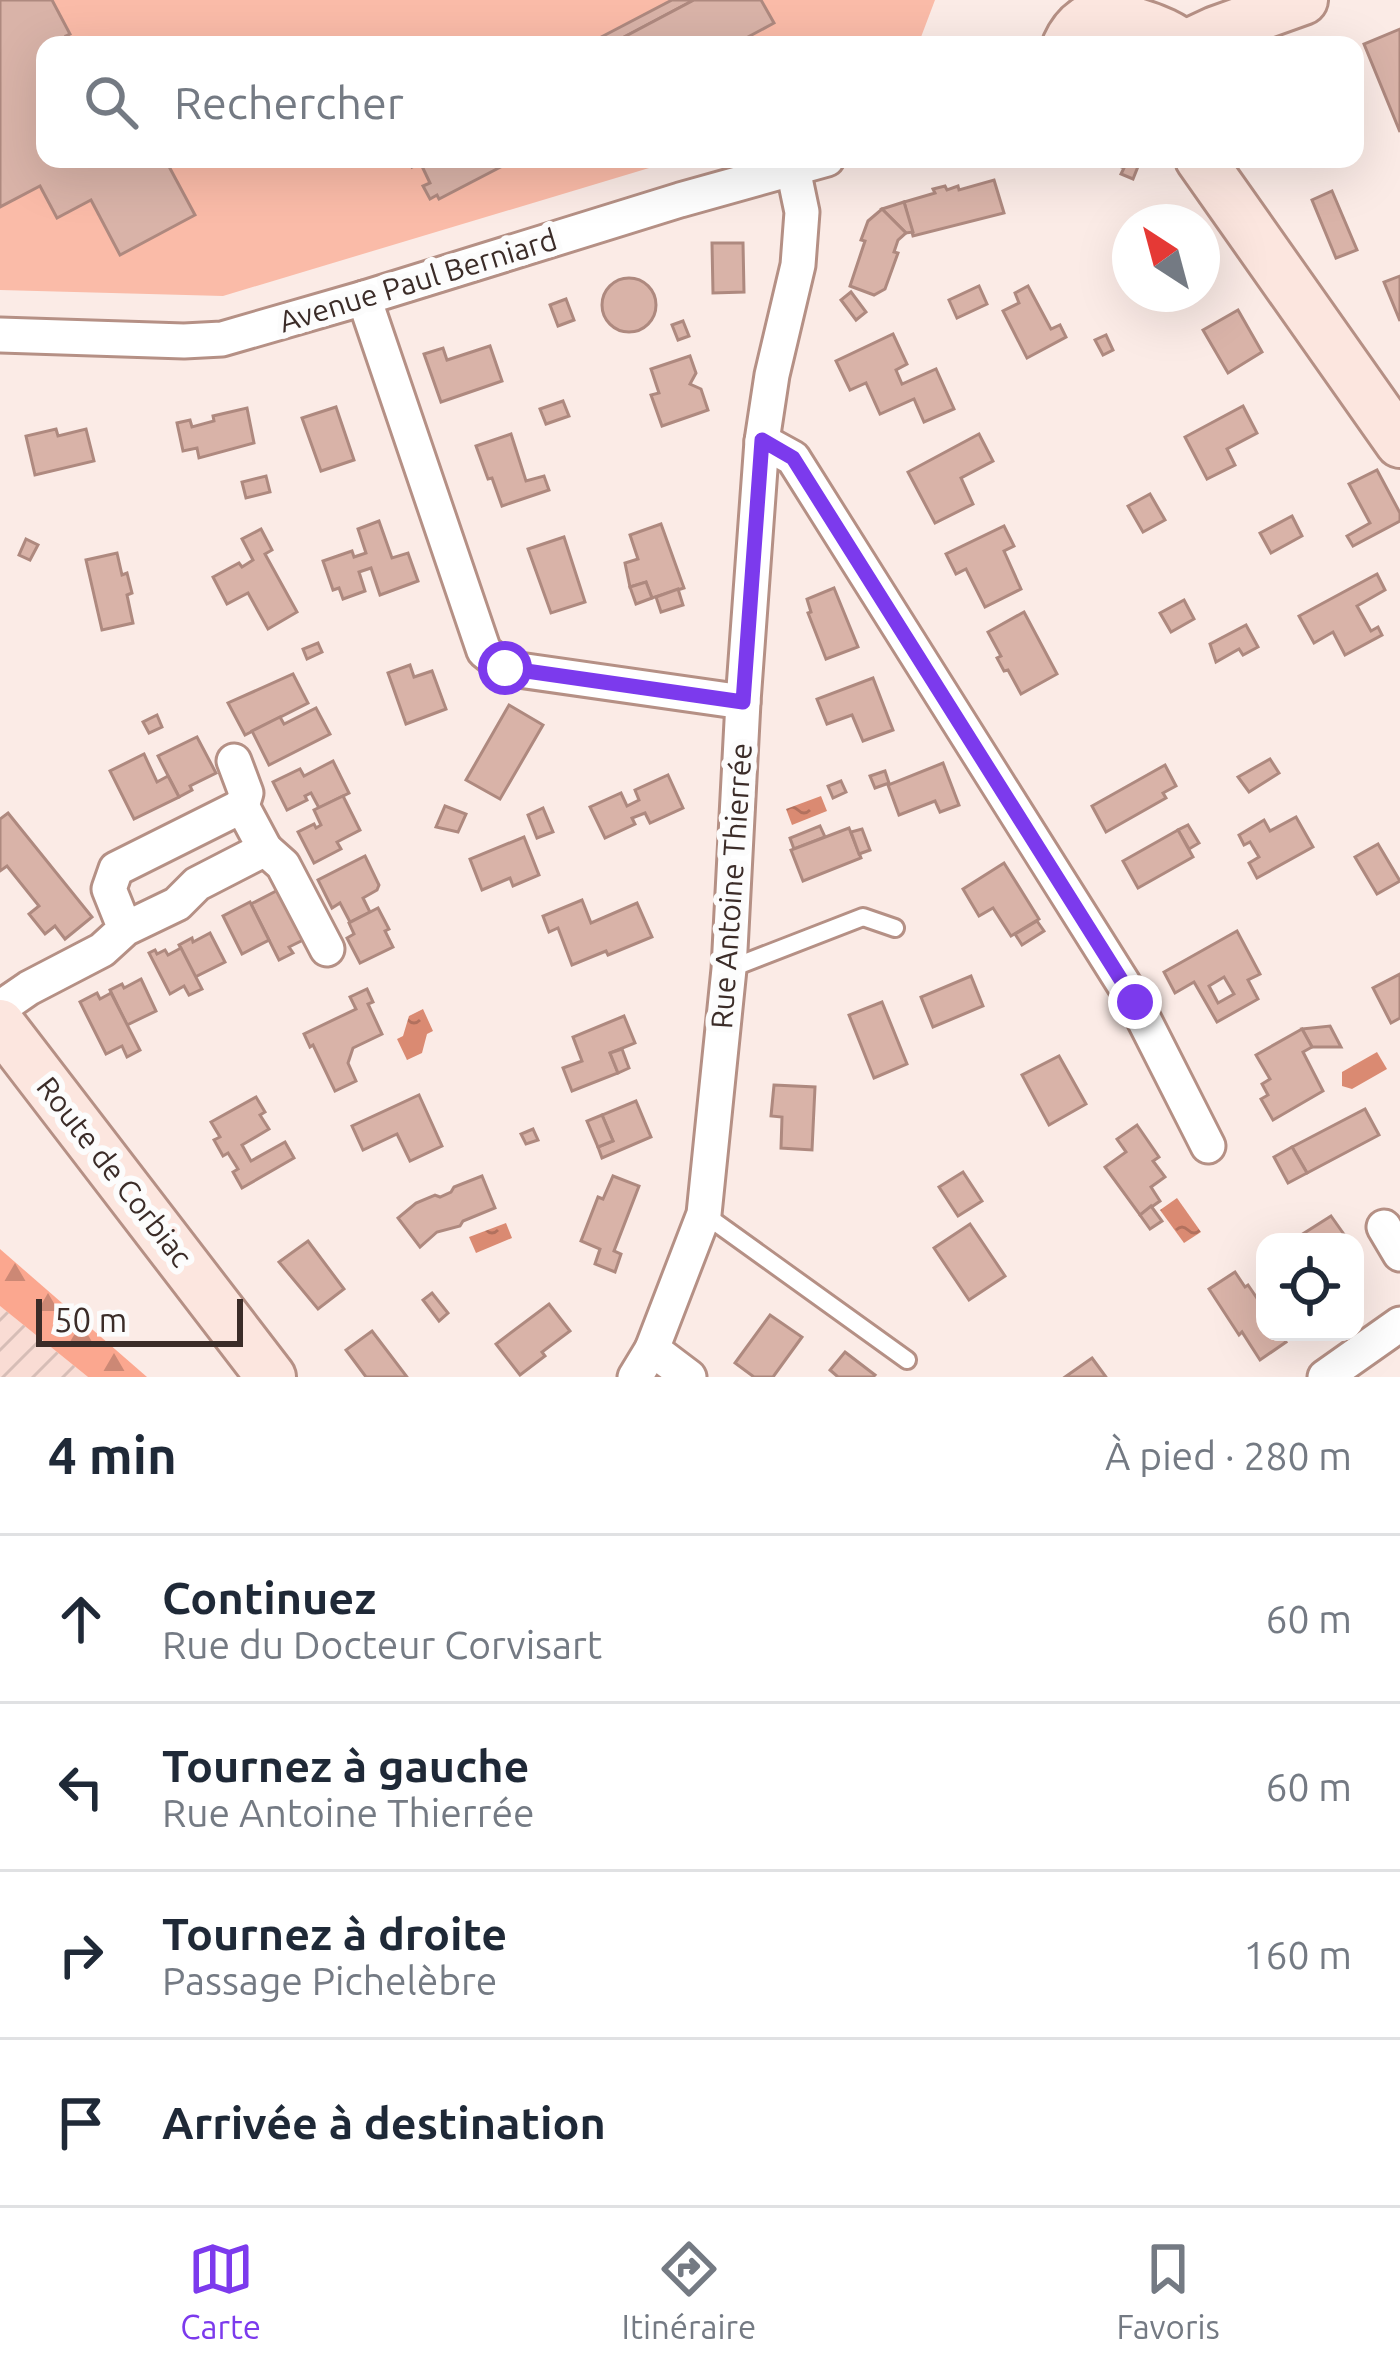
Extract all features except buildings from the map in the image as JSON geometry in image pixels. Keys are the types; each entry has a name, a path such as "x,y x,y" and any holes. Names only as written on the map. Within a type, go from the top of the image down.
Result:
{"street":[{"path":"1205,36 1303,0"},
{"path":"1079,22 1113,18 1173,36"},
{"name":"Avenue Paul Berniard","path":"0,335 222,339 796,168"},
{"path":"1206,168 1400,443"},
{"name":"Rue Antoine Thierrée","path":"643,1363 704,1214 729,969 762,440 798,265 802,212 793,169"},
{"path":"364,298 484,651 505,668 743,702"},
{"path":"762,440 793,458 1135,1002 1208,1146"},
{"path":"234,761 246,793 242,806 265,849 283,865 327,949"},
{"path":"125,929 109,889 116,869 242,806"},
{"path":"0,1008 102,950 125,929 177,904 197,884 265,849"},
{"name":"Route de Corbiac","path":"0,1024 272,1377"},
{"path":"1325,1377 1400,1324"},
{"path":"643,1363 689,1377"}],"lane":[{"path":"729,969 863,917 895,928"},
{"path":"704,1214 907,1360"}],"shaded area":[{"path":"0,0 935,0 921,36 36,36 36,168 649,168 223,296 0,290"},
{"path":"0,1306 88,1377 0,1377"}],"green space":[{"path":"0,1249 147,1377 88,1377 0,1306"}],"water":[{"path":"821,796 827,811 792,825 786,809"},
{"path":"423,1009 433,1031 427,1034 422,1053 407,1060 397,1039 403,1036 409,1016"},
{"path":"1377,1052 1387,1069 1352,1089 1342,1086 1342,1072"},
{"path":"1177,1198 1201,1232 1184,1243 1160,1210"},
{"path":"506,1223 512,1238 476,1253 469,1237"}],"route":[{"path":"505,668 743,702 762,440 793,458 1135,1002"}]}
